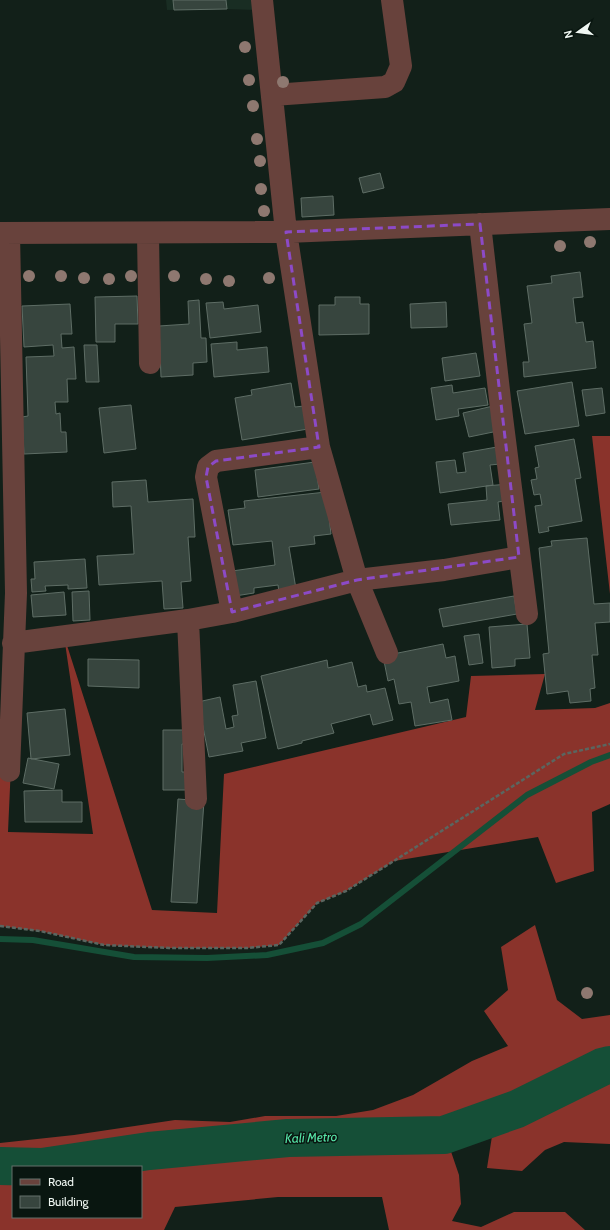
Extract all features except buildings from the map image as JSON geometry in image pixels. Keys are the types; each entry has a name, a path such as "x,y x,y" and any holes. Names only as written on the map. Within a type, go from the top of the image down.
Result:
{"street":[{"path":"262,0 286,232 319,447 357,580 387,653"},
{"path":"272,96 385,87 394,82 401,66 392,0"},
{"path":"9,771 13,643 8,593 5,233 148,234 286,232 610,219"},
{"path":"480,224 527,614"},
{"path":"148,234 150,363"},
{"path":"232,612 206,477 208,467 216,461 319,447"},
{"path":"13,643 188,620 232,612 357,580 444,570 519,557"},
{"path":"188,620 196,799"}],"path":[{"path":"0,926 40,931 104,945 169,948 246,948 279,945 317,902 346,891 564,754 610,744"}],"highlighted area":[{"path":"480,224 519,557 357,580 232,612 206,477 208,467 216,461 319,447 286,232"}],"shaded area":[{"path":"166,0 257,0 258,10 167,10"},
{"path":"592,436 610,436 610,594"},
{"path":"64,636 152,910 217,913 224,774 466,717 471,676 545,674 535,710 595,708 610,703 610,804 592,812 594,871 556,883 538,837 394,861 346,891 317,903 279,945 247,948 169,948 104,945 40,931 0,926 0,743 12,743 8,832 93,834"},
{"path":"535,925 557,1000 582,1019 610,1015 610,1144 564,1142 545,1150 522,1171 487,1168 495,1117 445,1134 459,1175 461,1204 452,1221 481,1227 514,1212 565,1212 585,1230 389,1230 382,1197 278,1197 175,1207 164,1230 0,1230 0,1143 74,1135 175,1120 230,1122 265,1116 336,1116 373,1110 413,1095 472,1061 508,1046 484,1011 508,990 501,947"}],"waterway":[{"path":"0,939 33,940 134,957 207,958 267,955 323,943 361,924 527,795 591,762 610,755"},
{"name":"Kali Metro","path":"49,1166 149,1151 288,1138 444,1135 517,1109 602,1067 610,1065"},
{"name":"Kali Metro","path":"0,1166 12,1166"}]}
